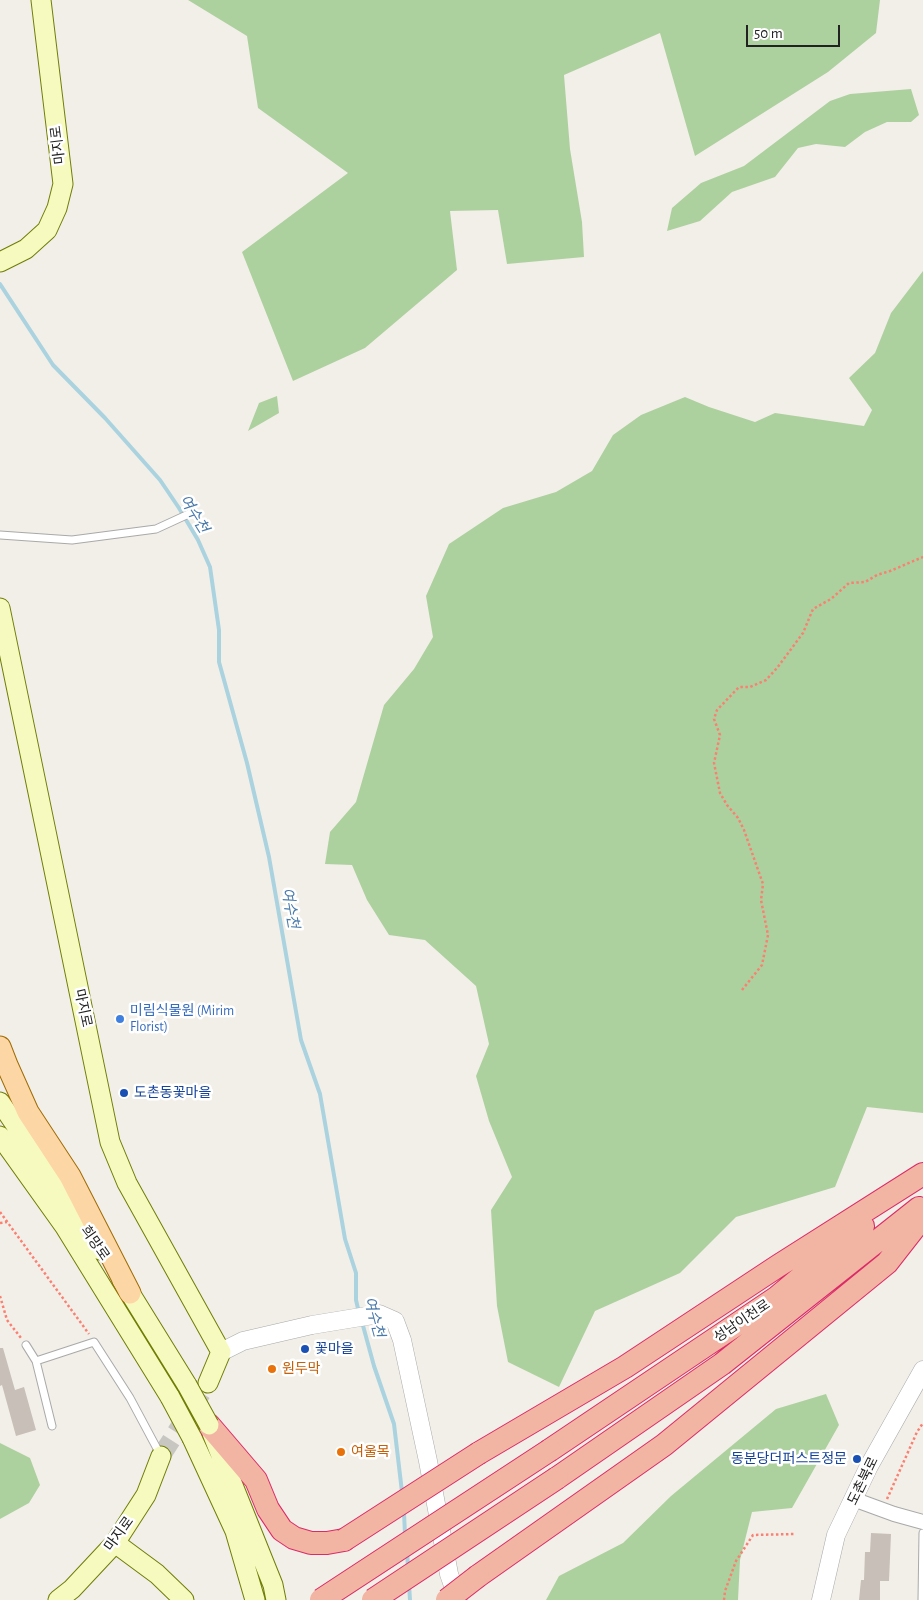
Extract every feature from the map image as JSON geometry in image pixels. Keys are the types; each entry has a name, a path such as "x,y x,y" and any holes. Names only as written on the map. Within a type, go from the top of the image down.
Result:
{"highway":[{"name":"성남이천로","path":"321,1600 550,1450 776,1298 923,1175"},
{"path":"200,1431 256,1480 268,1509 282,1530 294,1538 311,1543 344,1540 479,1453 625,1366 778,1266 923,1175"},
{"name":"성남이천로","path":"373,1600 557,1478 722,1364 923,1205"},
{"path":"447,1600 478,1576 664,1445 887,1263 923,1217"}],"main road":[{"name":"마지로","path":"5,259 26,249 47,230 57,208 62,184 40,0"},
{"name":"마지로","path":"0,608 110,1142 127,1183 221,1352"},
{"path":"0,1047 28,1112 70,1176 130,1293"},
{"name":"희망로","path":"0,1102 130,1293 187,1385 200,1431"},
{"name":"희망로","path":"0,1136 65,1227 170,1397 200,1431"},
{"path":"208,1383 221,1352"},
{"path":"200,1431 235,1531 255,1600"},
{"path":"200,1431 273,1586 276,1600"},
{"name":"마지로","path":"58,1600 72,1589 115,1543 146,1495 162,1456"},
{"path":"115,1543 157,1574 184,1600"}],"street":[{"path":"221,1352 243,1341 312,1325 379,1314 395,1322 402,1340 428,1461 449,1574 458,1600"},
{"name":"도촌북로","path":"821,1600 836,1535 869,1466 923,1370"},
{"path":"853,1499 923,1522"}],"lane":[{"path":"0,535 72,540 156,529 191,513"},
{"path":"36,1361 94,1342 130,1398 162,1456"},
{"path":"26,1345 36,1361 52,1426"},
{"path":"922,1600 923,1533"}],"path":[{"path":"742,990 762,965 768,935 761,900 763,884 744,830 720,793 714,763 720,735 714,719 717,710 739,687 750,687 766,680 803,633 813,610 832,599 848,583 865,582 877,575 923,557"},
{"path":"0,1212 94,1342"},
{"path":"0,1223 7,1222"},
{"path":"0,1296 7,1320 26,1345"},
{"path":"885,1511 888,1495 923,1423"},
{"path":"724,1600 725,1591 736,1561 753,1535 794,1534"}],"green space":[{"path":"188,0 880,0 876,33 828,72 695,156 660,33 564,75 570,149 582,222 584,257 507,264 498,210 450,211 457,270 365,348 293,381 242,252 348,173 258,108 247,36"},
{"path":"911,89 919,115 911,122 887,122 865,132 845,147 816,144 798,148 775,177 732,192 700,221 667,231 672,208 701,183 744,166 830,101 850,94"},
{"path":"923,271 923,1113 867,1107 835,1187 736,1217 680,1273 595,1311 559,1387 508,1362 497,1306 491,1210 512,1177 489,1121 476,1076 489,1044 476,986 425,940 389,935 367,900 352,865 325,864 330,832 356,802 384,705 414,669 433,637 426,596 449,544 503,508 556,492 592,471 613,435 641,415 685,397 755,422 775,413 864,426 872,410 849,378 875,353 891,313"},
{"path":"277,396 279,413 248,431 259,403"},
{"path":"826,1394 839,1425 792,1508 752,1512 740,1560 738,1600 546,1600 559,1576 623,1543 671,1496 776,1409"},
{"path":"0,1443 30,1458 40,1485 29,1503 0,1519"}],"building":[{"path":"0,1348 3,1348 15,1390 24,1387 36,1430 16,1436 2,1385 0,1386"},
{"path":"871,1533 891,1534 889,1581 880,1581 880,1600 859,1600 861,1580 864,1580 865,1552 870,1552"}],"waterway":[{"name":"여수천","path":"0,284 53,365 105,418 160,480 198,540 210,567 219,630 219,662 247,763 269,857 301,1040 320,1094 345,1239 356,1273 356,1300 359,1313"},
{"name":"여수천","path":"362,1322 374,1366 394,1424 402,1492"},
{"name":"여수천","path":"404,1512 405,1535"},
{"name":"여수천","path":"407,1552 408,1567"},
{"name":"여수천","path":"409,1584 410,1600"}],"tunnel":[{"path":"161,1456 208,1383"}],"place":[{"name":"미림식물원 (Mirim Florist)","path":"120,1019"},
{"name":"도촌동꽃마을","path":"124,1093"},
{"name":"꽃마을","path":"305,1349"},
{"name":"원두막","path":"272,1369"},
{"name":"여울목","path":"341,1452"},
{"name":"동분당더퍼스트정문","path":"857,1459"}]}
